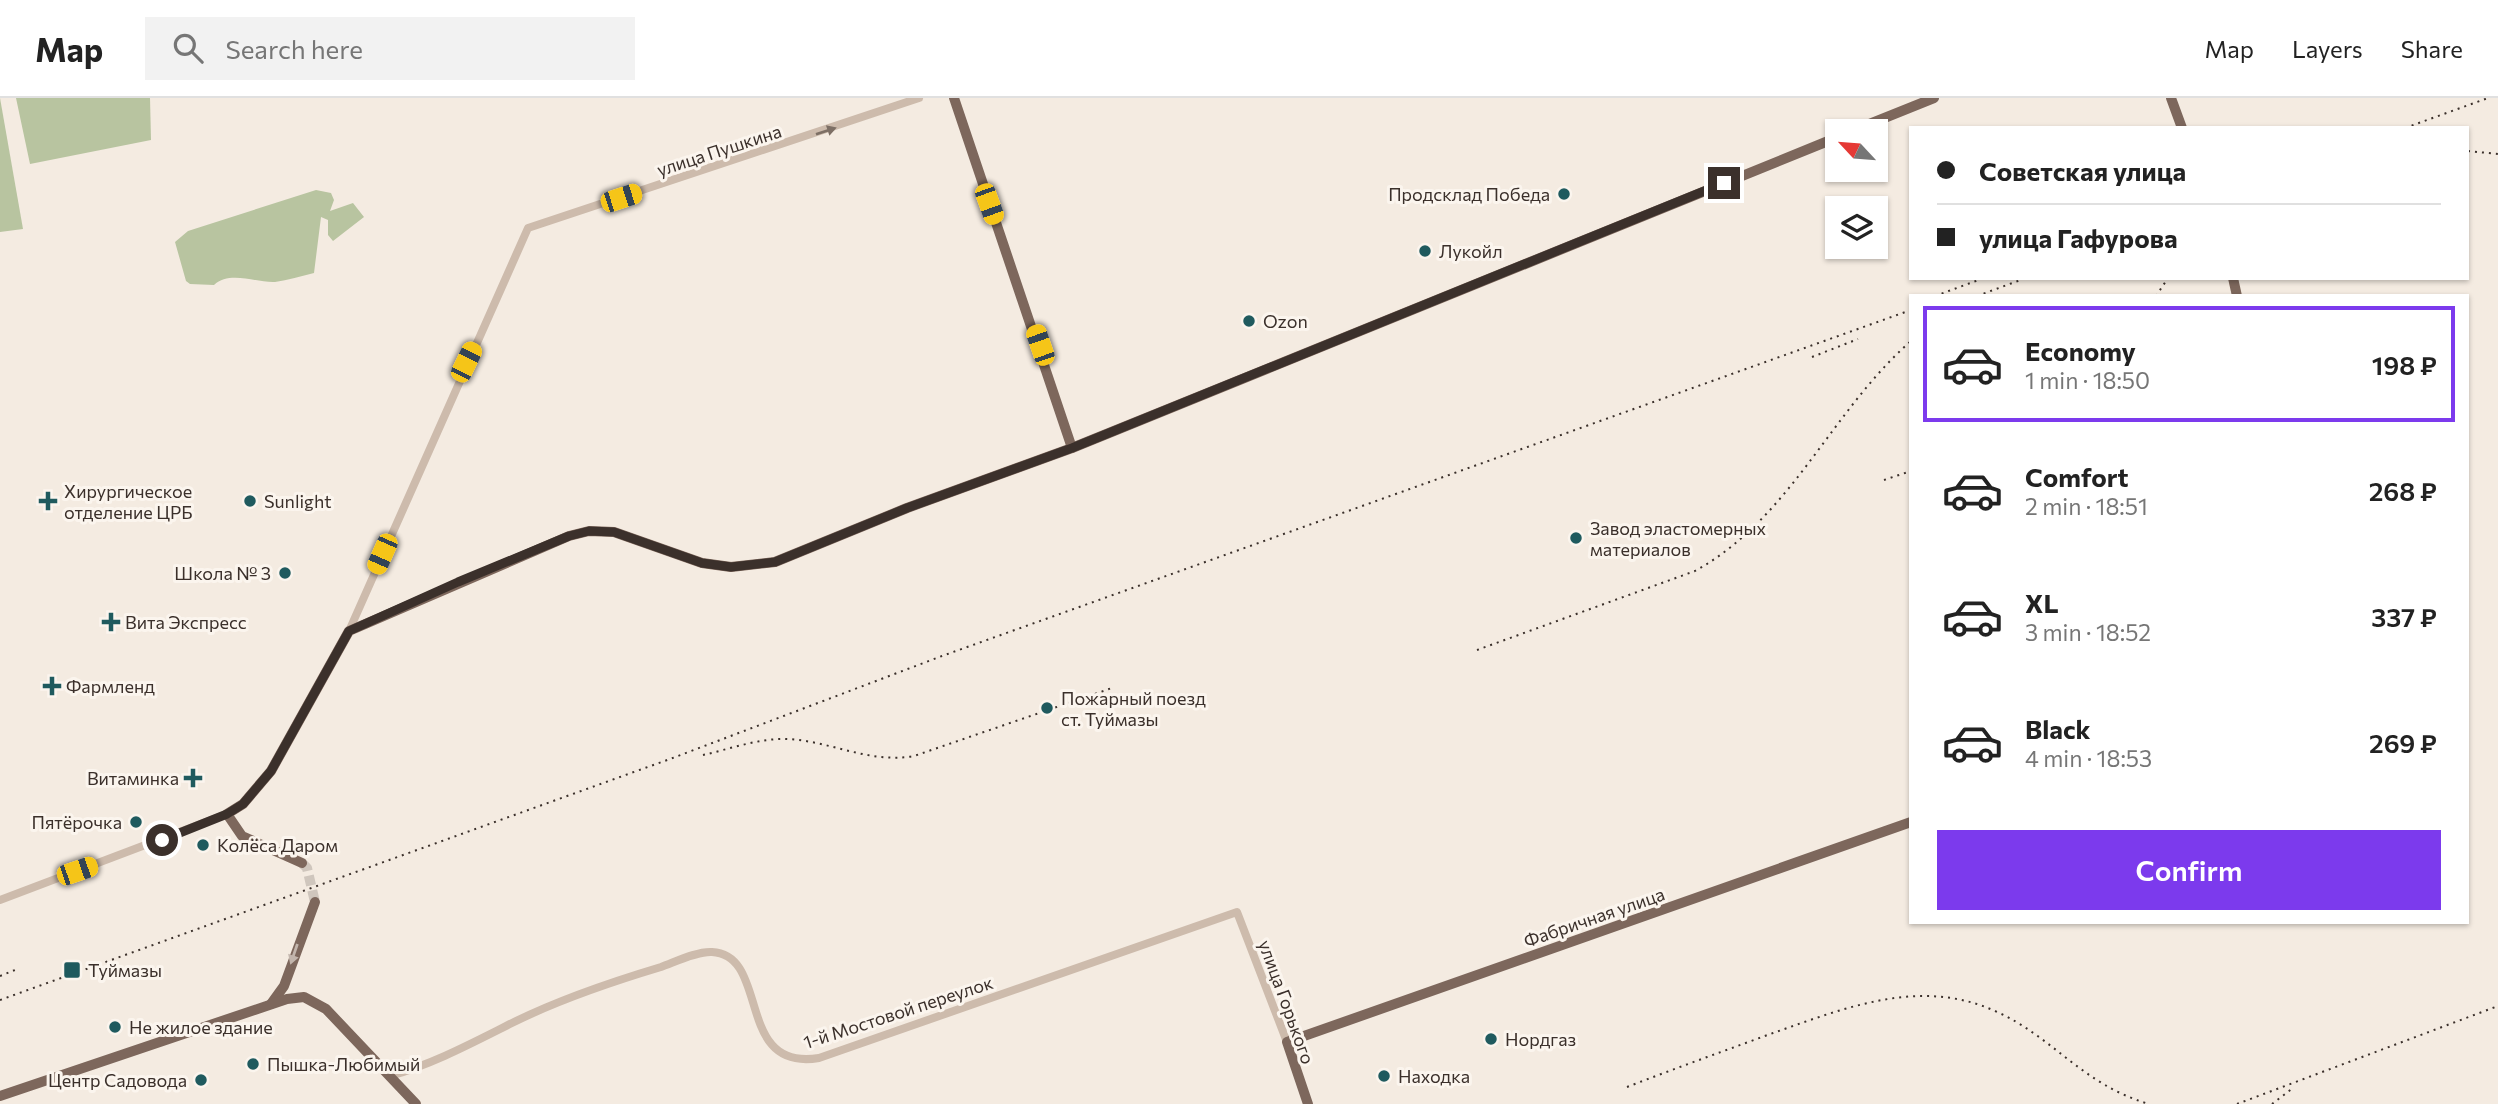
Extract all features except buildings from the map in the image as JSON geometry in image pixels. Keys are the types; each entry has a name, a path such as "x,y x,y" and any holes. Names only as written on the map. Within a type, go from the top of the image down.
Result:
{"main road":[{"path":"954,98 1072,448"},
{"path":"1882,119 1934,98"},
{"path":"2171,98 2181,126"},
{"path":"302,863 242,836 227,814 243,804 271,771 349,631 569,536 589,531 614,532 702,563 731,567 775,562 907,508 1072,448 1825,142"},
{"name":"Фабричная улица","path":"1287,1042 1909,823"},
{"path":"271,1005 284,986 315,902"},
{"path":"0,1096 271,1005 304,997 326,1009 416,1104"},
{"name":"улица Горького","path":"1287,1042 1308,1104"}],"street":[{"name":"улица Пушкина","path":"349,631 528,228 919,98"},
{"path":"0,900 227,814"},
{"name":"улица Горького","path":"1237,912 1287,1042"},
{"name":"1-й Мостовой переулок","path":"390,1076 419,1068 523,1018 649,970 711,951 730,958 740,970 774,1049 792,1060 819,1058 1237,912"}],"green space":[{"path":"0,98 23,229 0,232"},
{"path":"16,98 150,98 151,140 30,164"},
{"path":"316,190 331,193 334,200 330,211 353,203 364,217 333,241 328,235 328,220 321,217 314,273 275,282 228,278 214,285 190,284 186,281 175,242 188,231"}],"tunnel":[{"path":"302,863 307,868 315,902"}],"railway":[{"path":"2411,126 2488,98"},
{"path":"2469,151 2498,154"},
{"path":"1940,294 1979,280"},
{"path":"1982,294 2021,280"},
{"path":"2157,294 2167,280"},
{"path":"0,1000 670,759 942,656 1909,311"},
{"path":"1812,357 1858,339"},
{"path":"1477,650 1695,571 1729,549 1758,523 1857,399 1909,343"},
{"path":"1884,480 1909,472"},
{"path":"703,755 755,742 787,739 866,755 897,758 914,756 1112,688"},
{"path":"0,976 15,970"},
{"path":"1627,1087 1828,1014 1911,996 1967,1001 1995,1011 2034,1034 2105,1085 2149,1104"},
{"path":"2237,1104 2498,1006"},
{"path":"2272,1104 2293,1088"}],"place":[{"name":"Продсклад Победа","path":"1564,194"},
{"name":"Лукойл","path":"1425,251"},
{"name":"Ozon","path":"1249,321"},
{"name":"Хирургическое отделение ЦРБ","path":"48,501"},
{"name":"Sunlight","path":"250,501"},
{"name":"Завод эластомерных материалов","path":"1576,538"},
{"name":"Школа № 3","path":"285,573"},
{"name":"Вита Экспресс","path":"111,622"},
{"name":"Фармленд","path":"52,686"},
{"name":"Пожарный поезд ст. Туймазы","path":"1047,708"},
{"name":"Витаминка","path":"193,778"},
{"name":"Пятёрочка","path":"136,822"},
{"name":"Колёса Даром","path":"203,845"},
{"name":"Туймазы","path":"72,970"},
{"name":"Не жилое здание","path":"115,1027"},
{"name":"Нордгаз","path":"1491,1039"},
{"name":"Пышка-Любимый","path":"253,1064"},
{"name":"Находка","path":"1384,1076"},
{"name":"Центр Садовода","path":"201,1080"}],"route":[{"path":"162,840 227,814 243,804 271,771 349,631 458,582 569,536 589,531 614,532 702,563 731,567 775,562 907,508 1072,448 1724,183"}]}
